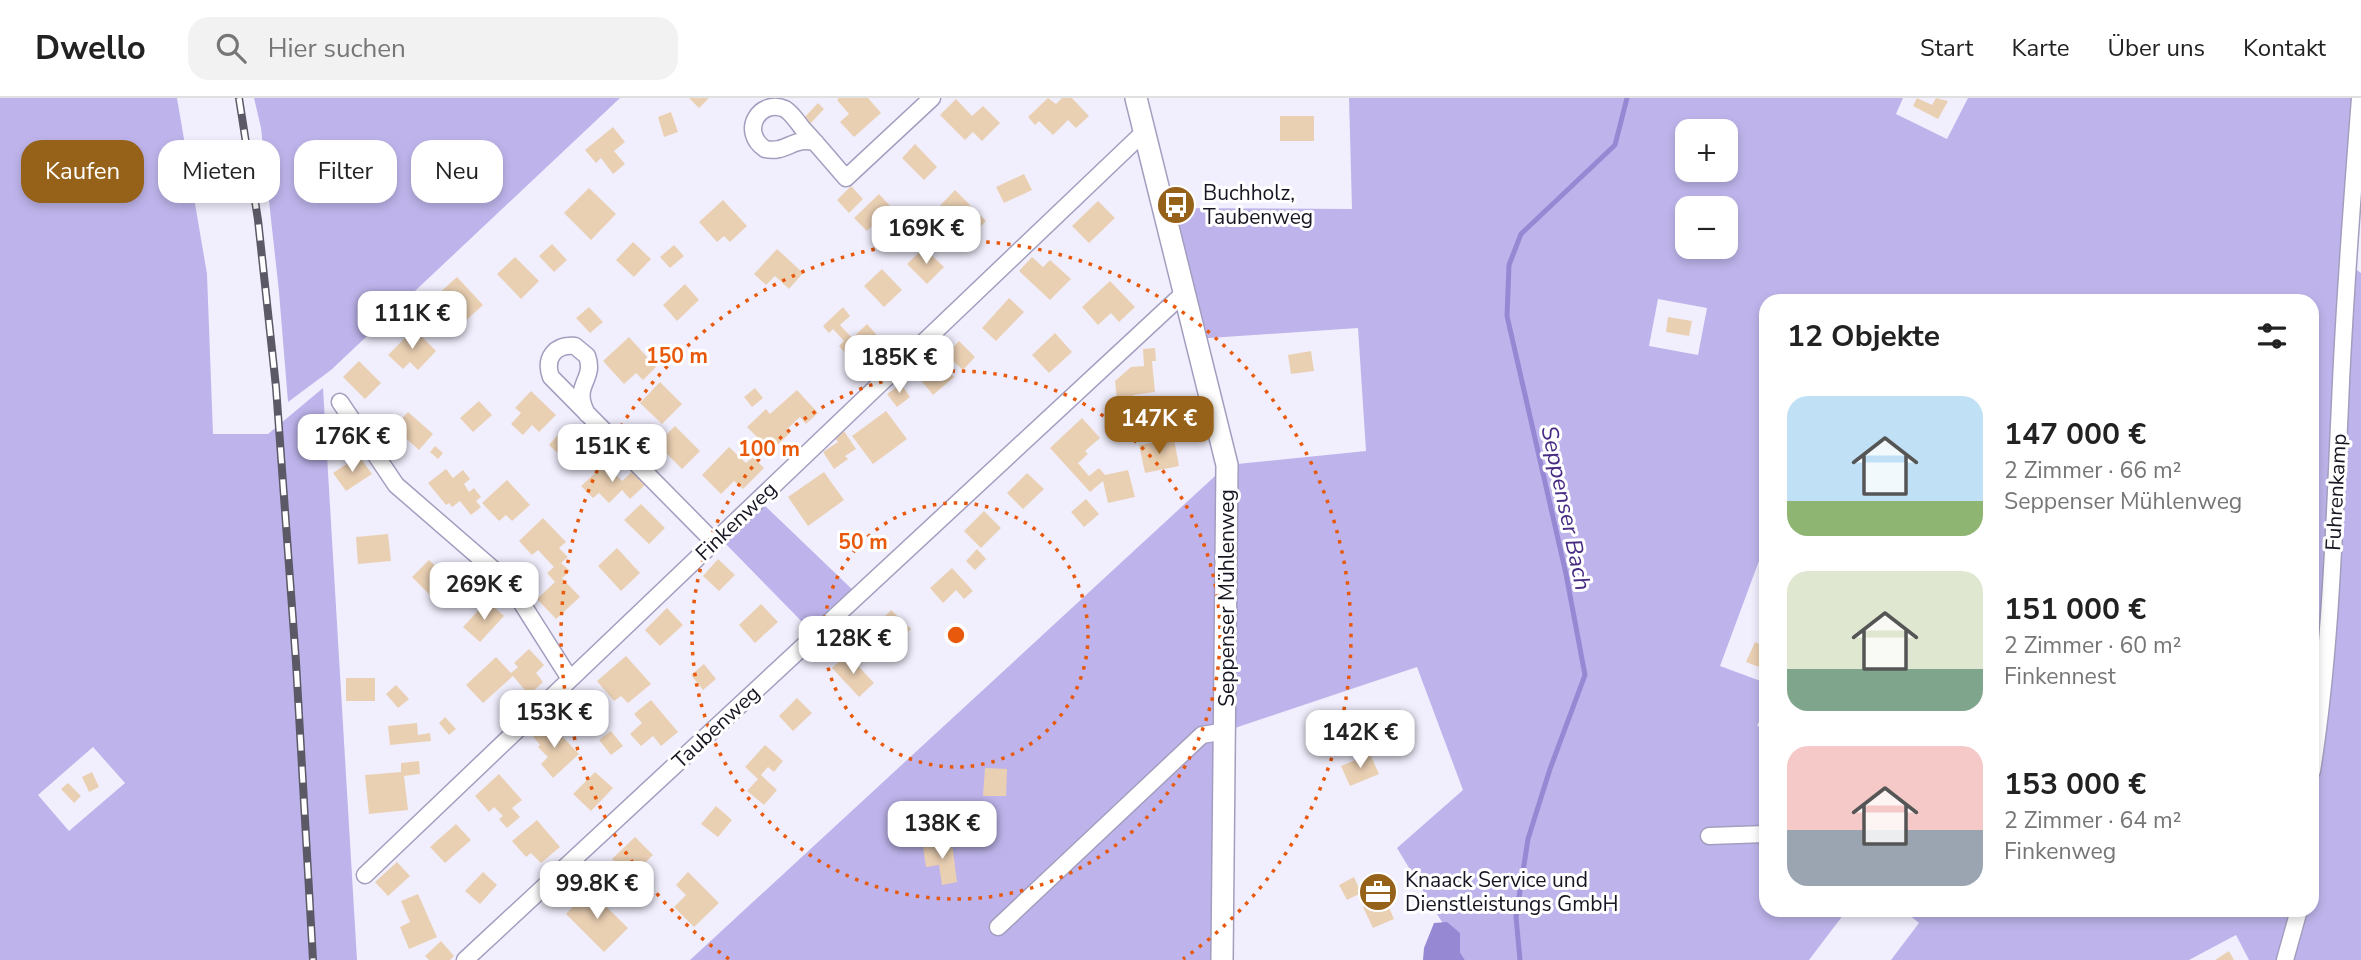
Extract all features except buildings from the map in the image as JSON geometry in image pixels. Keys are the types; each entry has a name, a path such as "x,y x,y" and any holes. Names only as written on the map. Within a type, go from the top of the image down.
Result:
{"street":[{"path":"816,143 846,178 932,98"},
{"name":"Seppenser Mühlenweg","path":"1136,98 1227,465 1222,960"},
{"name":"Fuhrenkamp","path":"2319,726 2335,522 2347,255 2360,98"},
{"name":"Finkenweg","path":"365,875 1144,132"},
{"path":"2347,255 2361,265"},
{"name":"Taubenweg","path":"465,960 1184,293"},
{"path":"340,402 396,485 509,583 570,679"},
{"path":"587,414 714,542"},
{"name":"Seppenser Mühlenweg","path":"998,927 1202,735 1226,731"},
{"path":"1709,836 1759,834"},
{"path":"2285,960 2297,917"}],"shaded area":[{"path":"0,98 177,98 184,140 158,140 158,203 195,203 207,274 213,434 268,434 323,388 357,960 0,960","holes":["93,747 125,783 69,831 38,795"]},
{"path":"254,98 620,98 331,370 288,402 269,203 280,203 280,140 262,140"},
{"path":"1349,98 1903,98 1896,114 1947,139 1968,98 2360,98 2346,262 2361,273 2361,960 2249,960 2236,935 2189,960 1891,960 1919,923 1912,917 2319,917 2319,294 1759,294 1759,561 1720,666 1759,680 1759,917 1842,917 1809,960 1465,960 1397,848 1463,790 1417,667 1226,731 1222,960 690,960 1227,465 1366,451 1358,328 1195,339 1163,208 1352,209","holes":["1658,299 1707,308 1698,355 1649,346"]},
{"path":"759,500 858,595 815,635 719,537"},
{"path":"1447,922 1460,933 1460,952 1465,960 1423,960 1424,948 1434,923"}],"waterway":[{"name":"Seppenser Bach","path":"1520,960 1516,917 1528,839 1550,769 1585,675 1566,574 1507,316 1509,265 1521,234 1615,145 1627,98"}],"railway":[{"path":"239,98 258,220 276,387 296,662 313,960"}],"place":[{"name":"Buchholz, Taubenweg","path":"1176,205"},
{"name":"Knaack Service und Dienstleistungs GmbH","path":"1378,892"}]}
